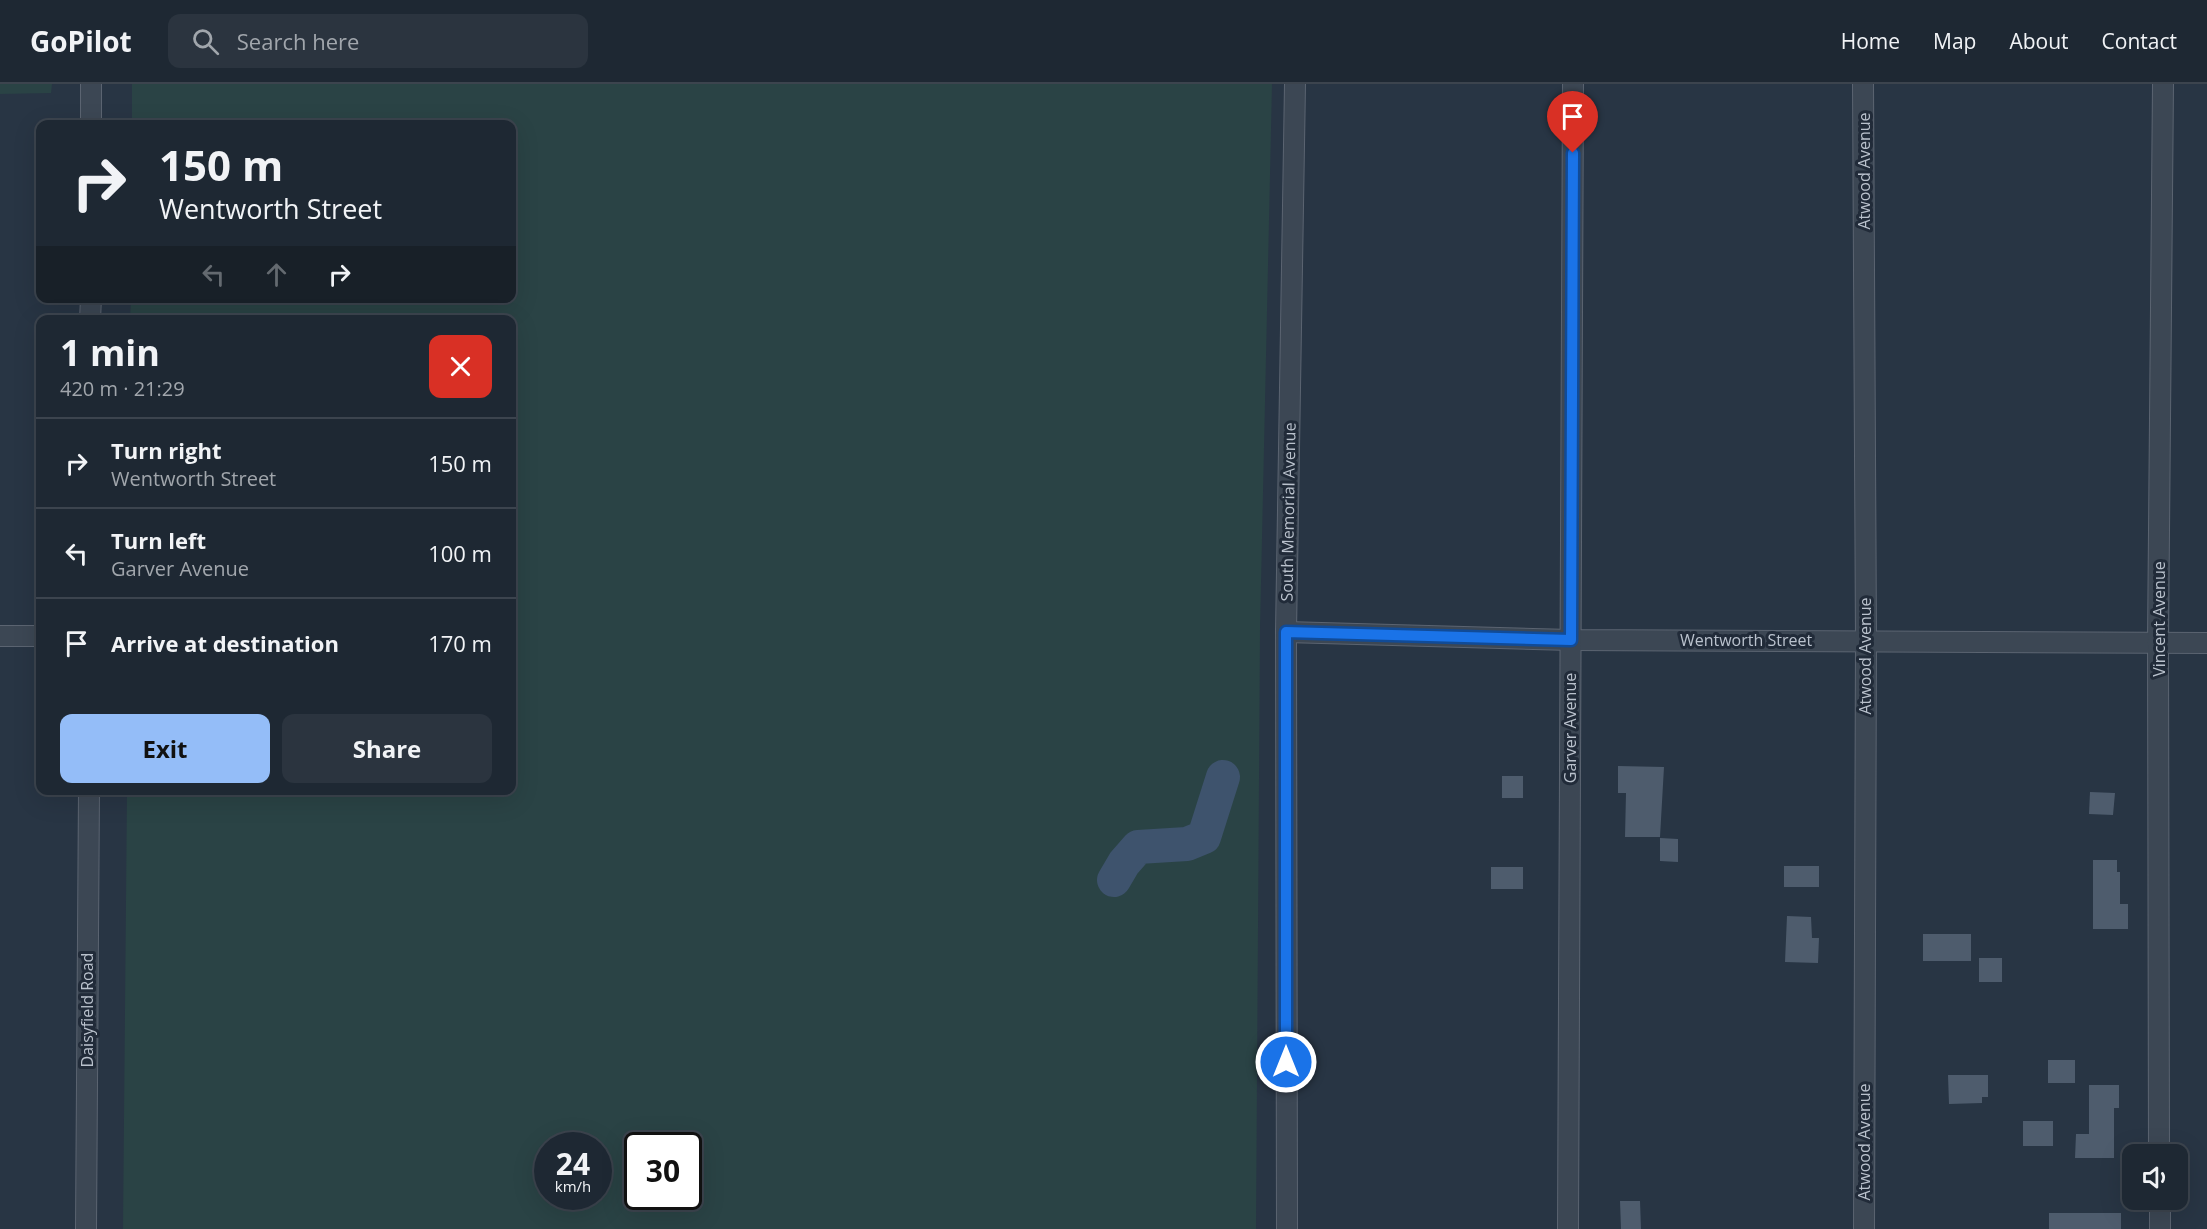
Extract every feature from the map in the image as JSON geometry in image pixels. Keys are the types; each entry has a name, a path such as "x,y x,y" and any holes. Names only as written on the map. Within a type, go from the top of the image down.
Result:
{"street":[{"path":"91,84 91,120"},
{"name":"South Memorial Avenue","path":"1287,1229 1286,632 1295,84"},
{"name":"Garver Avenue","path":"1568,1229 1573,84"},
{"name":"Atwood Avenue","path":"1863,84 1866,640 1864,1229"},
{"name":"Vincent Avenue","path":"2159,1144 2158,643 2163,84"},
{"name":"Wentworth Street","path":"1286,632 1571,640 2207,643"},
{"path":"0,636 36,636"},
{"name":"Daisyfield Road","path":"86,1229 89,795"},
{"path":"2160,1210 2160,1229"}],"green space":[{"path":"0,84 52,84 51,93 0,94"},
{"path":"132,84 1272,84 1260,629 1256,1229 123,1229 127,795 516,795 516,315 130,315 131,303 516,303 516,120 132,120"}],"building":[{"path":"1618,766 1664,767 1660,837 1625,837 1626,793 1618,793"},
{"path":"1502,776 1523,776 1523,798 1502,798"},
{"path":"2090,792 2115,793 2113,815 2089,814"},
{"path":"1660,838 1678,839 1678,862 1660,861"},
{"path":"2093,860 2117,860 2117,872 2120,872 2120,904 2128,904 2128,929 2093,929"},
{"path":"1784,866 1819,866 1819,887 1784,887"},
{"path":"1491,867 1523,867 1523,889 1491,889"},
{"path":"1787,916 1811,917 1812,938 1819,938 1818,963 1785,962"},
{"path":"1923,934 1971,934 1971,961 1923,961"},
{"path":"1979,958 2002,958 2002,982 1979,982"},
{"path":"2048,1060 2075,1060 2075,1083 2048,1083"},
{"path":"1948,1075 1988,1075 1988,1097 1982,1097 1982,1103 1949,1104"},
{"path":"2089,1085 2119,1085 2119,1108 2114,1108 2114,1158 2075,1158 2076,1134 2089,1134"},
{"path":"2023,1121 2053,1121 2053,1146 2023,1146"},
{"path":"1620,1201 1640,1201 1641,1229 1621,1229"},
{"path":"2049,1213 2121,1213 2121,1229 2049,1229"}],"waterway":[{"path":"1114,880 1124,863 1138,847 1187,844 1204,837 1223,777"}],"route":[{"path":"1286,1062 1286,632 1571,640 1573,153"}]}
